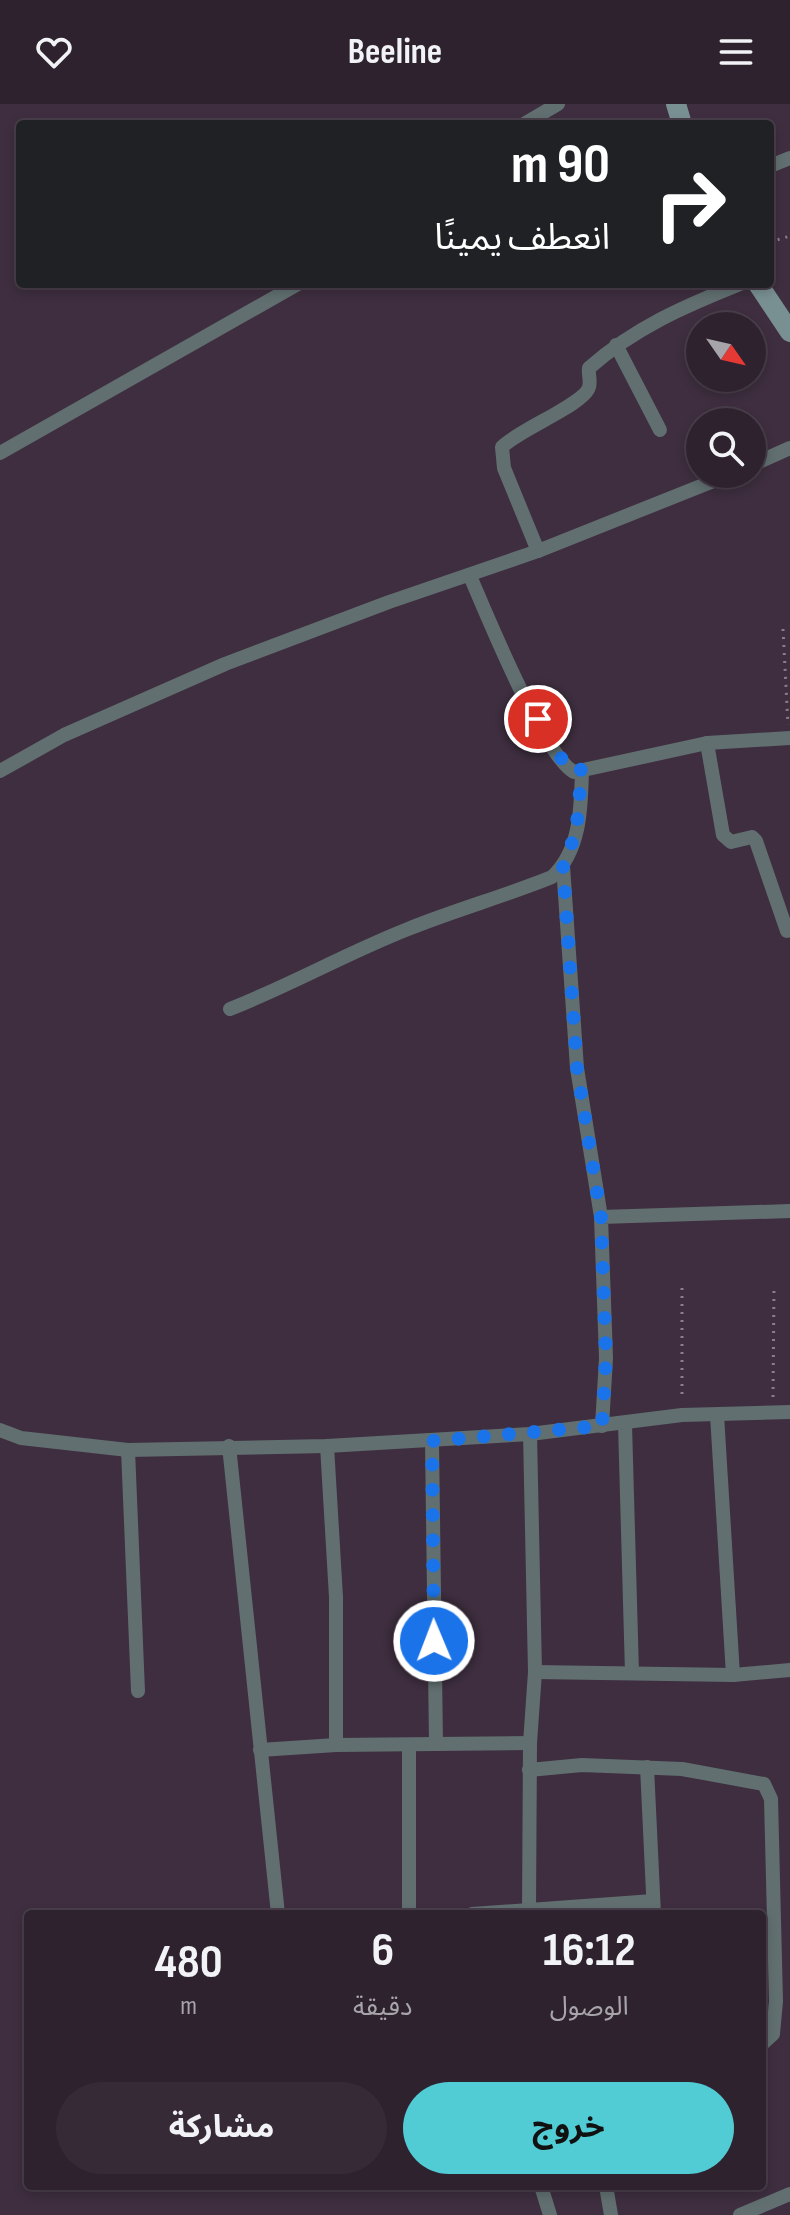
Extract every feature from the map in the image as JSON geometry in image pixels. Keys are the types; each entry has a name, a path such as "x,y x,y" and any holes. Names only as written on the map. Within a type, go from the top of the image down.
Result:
{"street":[{"path":"531,120 558,104"},
{"path":"0,453 291,288"},
{"path":"538,551 504,468 502,447 522,430 558,413 586,393 590,384 589,368 616,345 673,310 730,288"},
{"path":"761,288 790,332"},
{"path":"616,345 660,430"},
{"path":"766,459 790,448"},
{"path":"0,771 64,735 225,664 389,602 538,551 696,488"},
{"path":"470,576 520,685 560,759 574,772 707,743 790,740"},
{"path":"707,743 723,835 731,842 752,837 756,841 787,931"},
{"path":"582,770 579,819 563,866 577,1068 601,1217 606,1358 602,1426"},
{"path":"230,1009 300,981 350,954 410,928 552,877 563,866"},
{"path":"601,1217 790,1211"},
{"path":"0,1430 21,1438 128,1450 327,1446 530,1434 682,1415 790,1412"},
{"path":"717,1415 733,1675"},
{"path":"625,1424 632,1673"},
{"path":"530,1434 535,1672 529,1770 529,1910 654,1907 647,1767"},
{"path":"432,1441 436,1744"},
{"path":"229,1446 278,1910"},
{"path":"327,1446 336,1597 336,1745"},
{"path":"128,1450 138,1691"},
{"path":"535,1672 733,1675 790,1670"},
{"path":"260,1750 336,1745 530,1743"},
{"path":"409,1745 409,1910"},
{"path":"529,1770 582,1765 682,1769 758,1781 768,1790 783,2000 773,2034 766,2040"},
{"path":"542,2190 550,2215"},
{"path":"607,2190 611,2215"},
{"path":"740,2215 790,2194"}],"path":[{"path":"783,629 790,740"},
{"path":"773,1413 774,1285"},
{"path":"682,1288 682,1415"}],"route":[{"path":"434,1641 432,1441 602,1426 606,1358 601,1217 577,1068 563,866 576,833 581,806 582,770 574,772 567,768 538,719"}]}
